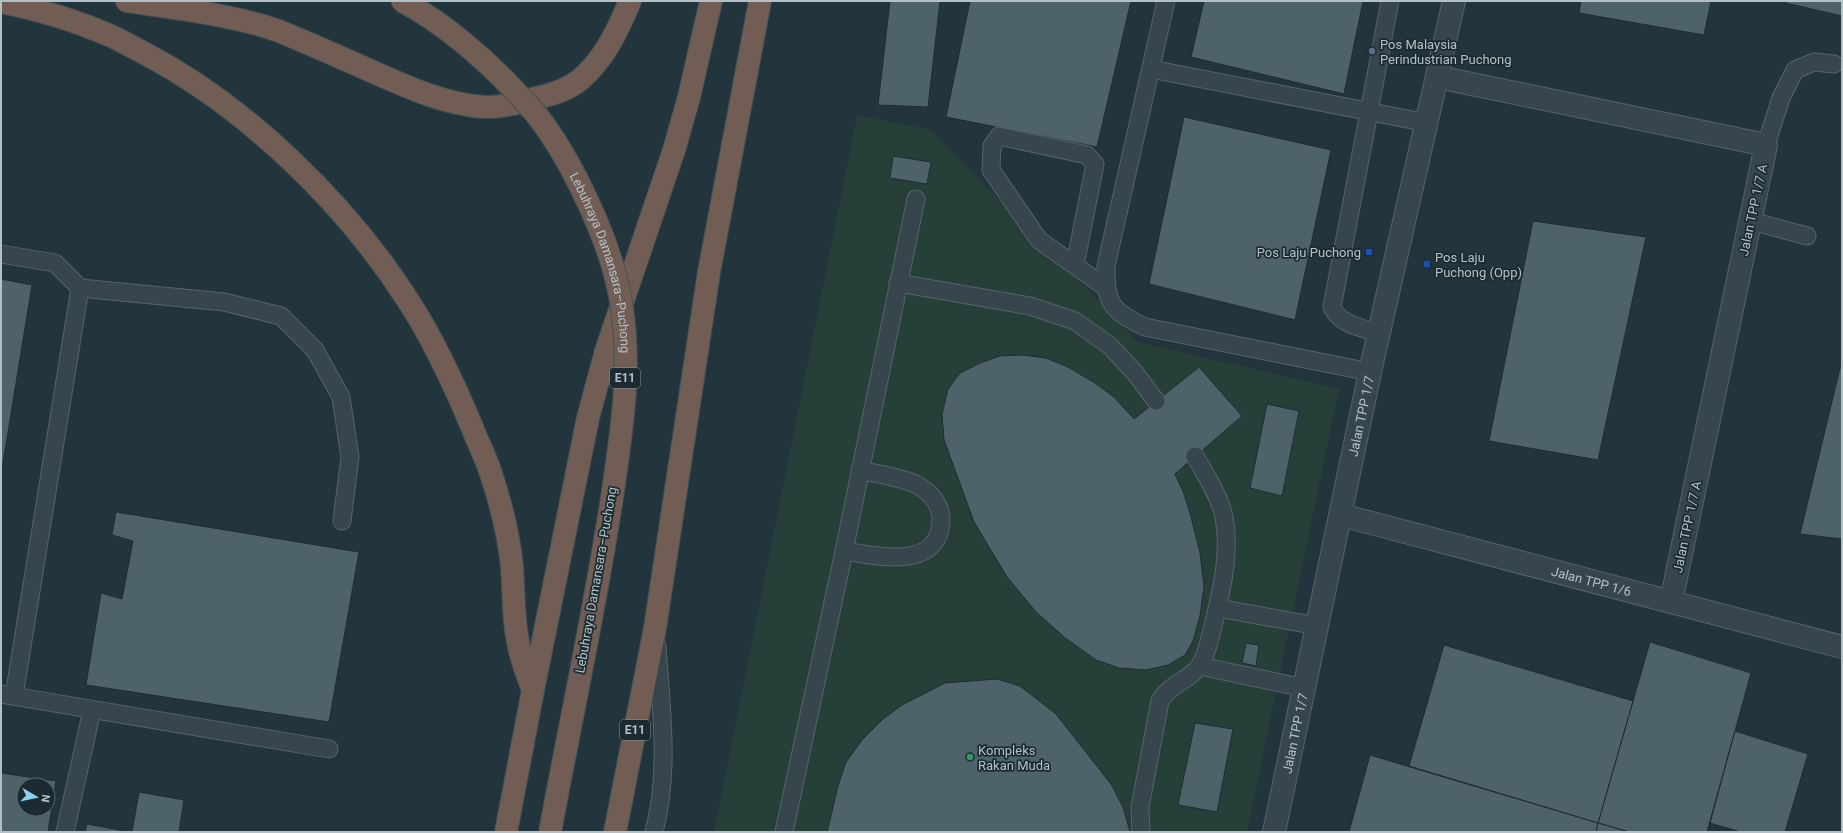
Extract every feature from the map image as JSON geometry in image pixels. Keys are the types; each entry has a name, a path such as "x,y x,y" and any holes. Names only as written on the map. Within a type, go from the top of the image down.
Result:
{"highway":[{"path":"25,7 48,1"},
{"path":"127,1 213,14 258,24 279,31 406,86 441,98 465,104 487,107 513,104 551,95 580,80 597,63 614,38 630,1"},
{"name":"Lebuhraya Damansara–Puchong","path":"402,1 470,48 502,78 536,114 557,145 577,181 597,224 612,263 622,302 626,383 621,433 604,548 550,832"},
{"name":"E11","path":"506,832 588,418 610,336 674,150 689,97 711,1"},
{"name":"E11","path":"615,832 655,628 709,272 760,1"},
{"path":"1,2 71,20 107,33 161,62 196,84 246,120 317,186 349,221 384,265 431,338 456,386 493,478 504,521 512,565 515,618 520,654 533,690"}],"street":[{"name":"Jalan TPP 1/7","path":"1274,832 1370,372 1428,123 1454,1"},
{"name":"Jalan TPP 1/7 A","path":"1438,76 1766,146 1671,602"},
{"name":"Jalan TPP 1/6","path":"1341,515 1842,647"}],"lane":[{"path":"1166,1 1106,266 1105,287 1111,303 1126,318 1145,327 1370,372"},
{"path":"1379,333 1352,325 1335,314 1332,307 1367,111 1390,1"},
{"path":"1766,146 1781,98 1795,70 1814,62 1834,64"},
{"path":"1151,69 1428,123"},
{"path":"1075,265 1095,164 1087,155 999,136 992,146 991,170 1039,240 1105,287"},
{"path":"784,832 844,551 916,199"},
{"path":"1750,221 1807,236"},
{"path":"1,254 55,263 80,288 224,302 281,316 315,350 341,397 350,457 342,521"},
{"path":"898,283 1030,306 1075,321 1110,346 1135,373 1156,401"},
{"path":"80,288 8,695 329,749"},
{"path":"1141,832 1140,807 1160,701 1170,689 1193,673 1200,666 1205,656 1218,608 1226,561 1223,513 1214,488 1195,456"},
{"path":"844,551 888,558 906,556 923,552 936,543 941,529 941,514 935,498 918,485 860,470"},
{"path":"1218,608 1318,626"},
{"path":"654,832 663,777 663,732 655,628"},
{"path":"1200,666 1304,688"},
{"path":"65,832 92,710"}],"green space":[{"path":"857,115 931,130 1138,342 1339,389 1247,832 714,832"}],"building":[{"path":"890,1 940,1 928,107 878,105"},
{"path":"970,1 1131,1 1097,147 946,117"},
{"path":"1204,1 1363,1 1344,94 1191,57"},
{"path":"1581,1 1711,1 1704,35 1579,13"},
{"path":"1787,1 1842,1 1842,16 1786,3"},
{"path":"1184,117 1331,150 1295,320 1149,284"},
{"path":"893,156 931,162 927,184 890,178"},
{"path":"1533,221 1646,237 1598,460 1489,441"},
{"path":"1,279 32,285 1,475"},
{"path":"1022,355 1046,358 1068,367 1095,383 1114,397 1134,419 1199,367 1242,416 1175,474 1183,491 1190,513 1200,553 1204,586 1200,616 1193,641 1185,655 1168,665 1146,670 1119,668 1096,660 1064,637 1036,612 1007,577 974,522 944,440 942,414 948,389 960,373 980,363 1000,356"},
{"path":"1842,360 1842,539 1800,534"},
{"path":"1267,404 1299,411 1282,496 1250,488"},
{"path":"116,512 359,552 329,722 86,685 101,593 122,599 133,541 112,535"},
{"path":"1650,642 1751,673 1707,832 1629,832 1598,823"},
{"path":"1246,643 1259,645 1256,666 1242,663"},
{"path":"1444,645 1633,701 1598,823 1409,766"},
{"name":"Kompleks Rakan Muda","path":"997,679 1020,686 1056,714 1111,784 1123,807 1130,832 827,832 838,786 846,762 862,740 883,719 902,705 945,683"},
{"path":"1195,723 1233,729 1217,812 1178,805"},
{"path":"1735,731 1808,754 1785,832 1741,832 1710,823"},
{"path":"1370,755 1598,823 1596,832 1349,832"},
{"path":"1,773 28,777 16,777 16,817 50,817 48,832 1,832"},
{"path":"139,792 184,800 179,832 132,832"},
{"path":"1598,823 1629,832 1596,832"},
{"path":"87,824 130,832 85,832"}],"place":[{"name":"Pos Malaysia Perindustrian Puchong","path":"1372,51"},
{"name":"Pos Laju Puchong","path":"1369,252"},
{"name":"Pos Laju Puchong (Opp)","path":"1427,264"},
{"name":"Kompleks Rakan Muda","path":"970,757"}]}
